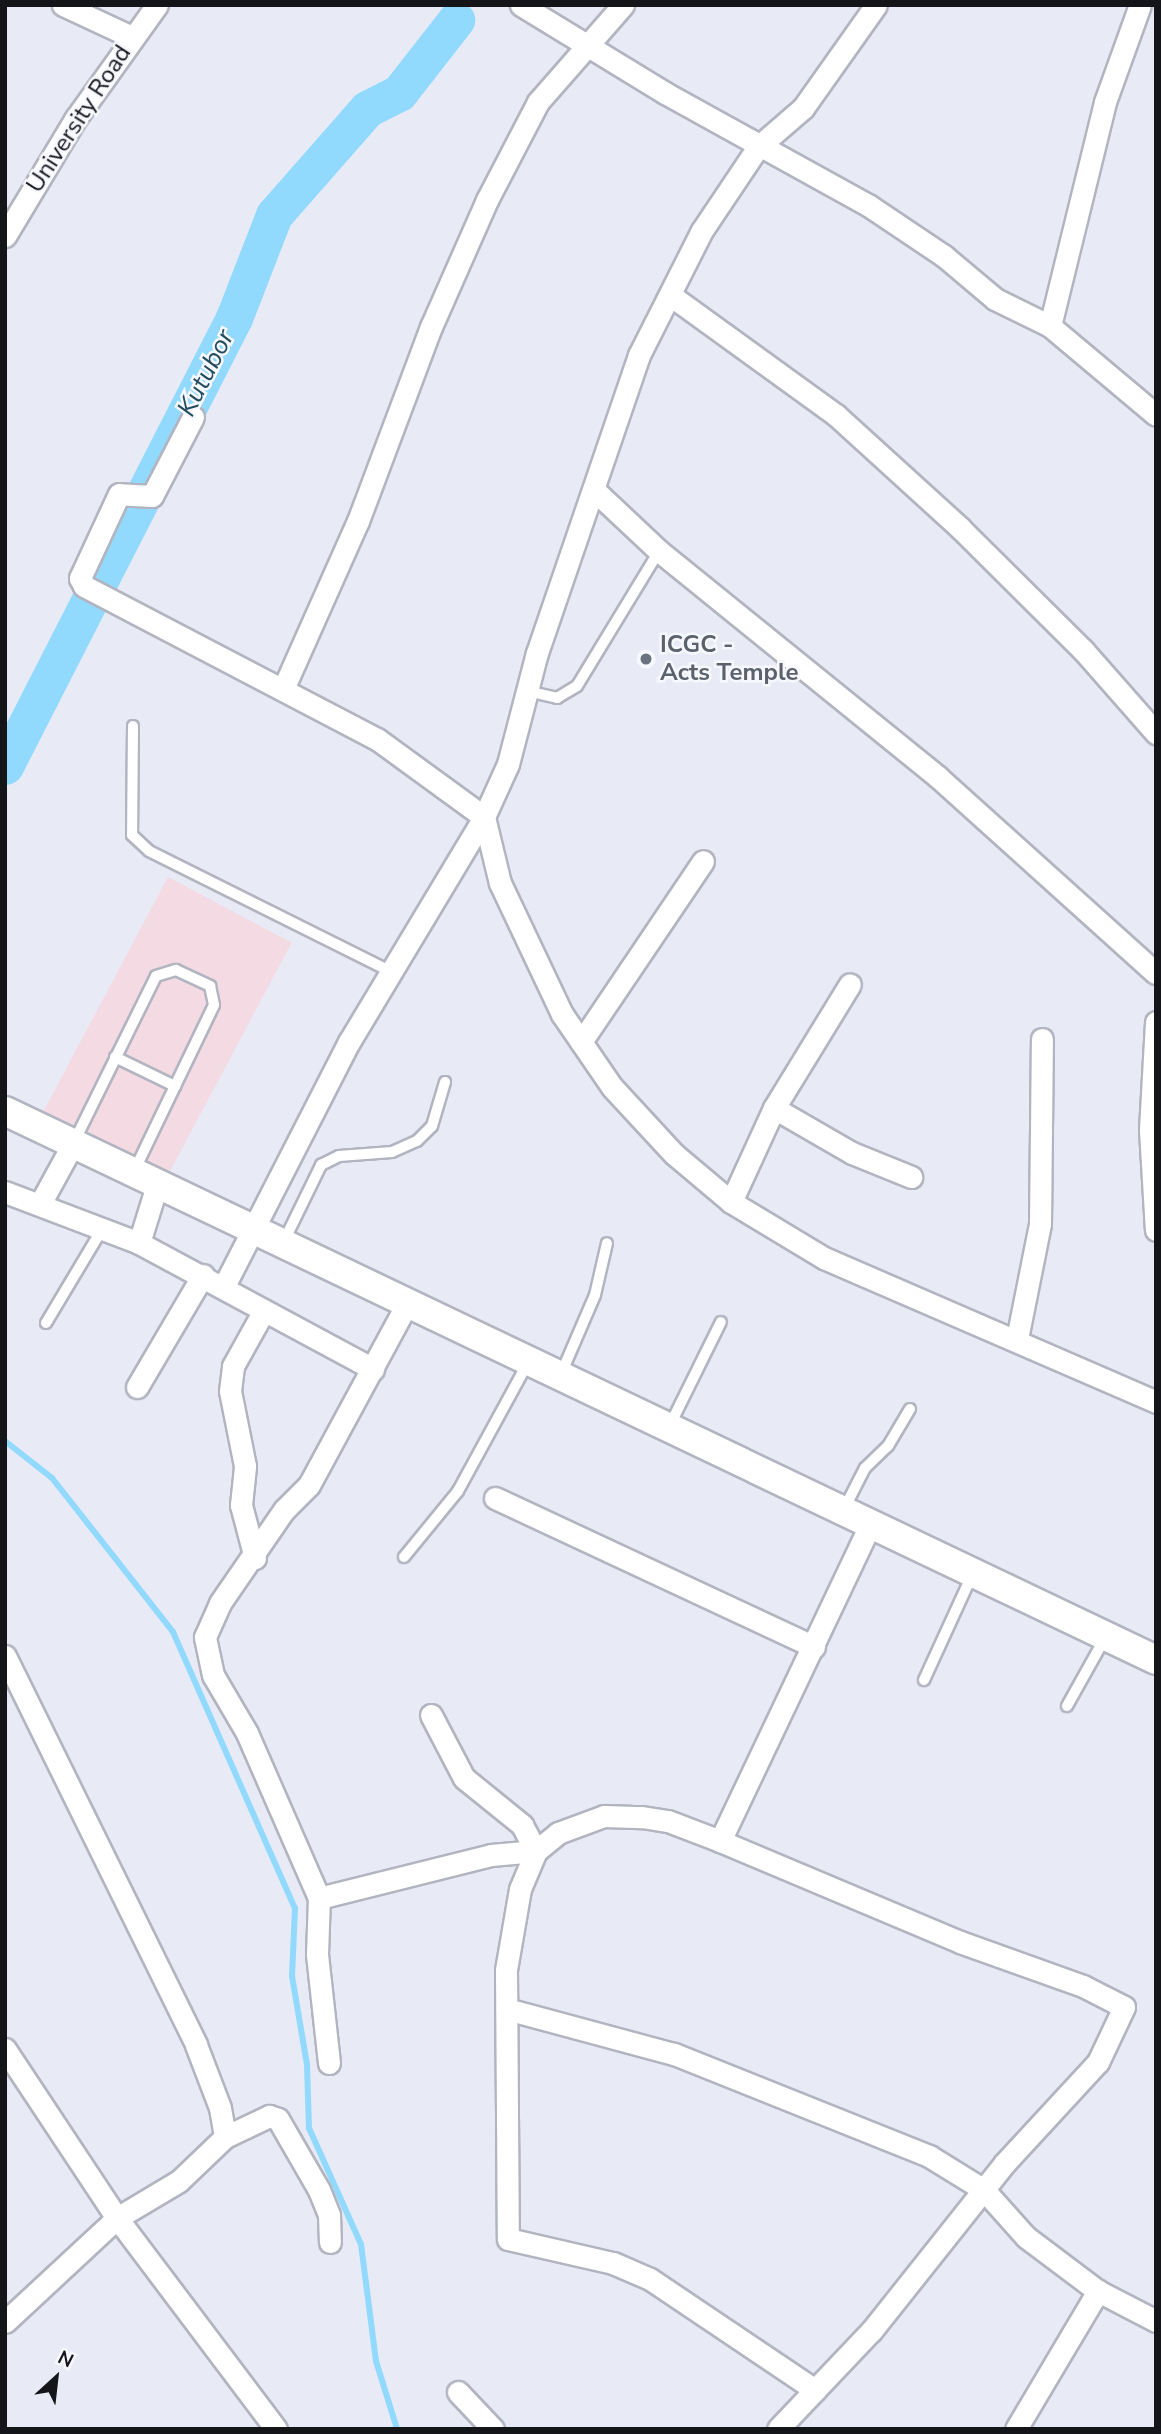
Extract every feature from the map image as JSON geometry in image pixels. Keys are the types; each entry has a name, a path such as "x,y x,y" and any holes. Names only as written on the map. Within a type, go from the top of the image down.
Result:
{"main road":[{"path":"5,1111 408,1300 972,1575 1156,1660"}],"street":[{"path":"63,5 132,37"},
{"name":"University Road","path":"5,236 132,37 157,5"},
{"path":"521,5 758,147 868,205 944,256 995,299 1051,326 1156,415"},
{"path":"284,687 358,521 431,327 487,200 537,102 623,5"},
{"path":"224,1286 250,1227 390,971 484,817 508,764 527,691 639,355 701,232 758,147 803,108 876,5"},
{"path":"1051,326 1105,102 1140,5"},
{"path":"670,295 836,415 960,528 1083,650 1156,733"},
{"path":"193,417 152,496 119,494 80,578 93,592 284,687 377,739 484,817 500,883 533,959 581,1042 612,1087 665,1145 731,1202 824,1258 1017,1339 1156,1402"},
{"path":"594,490 660,551 853,705 1156,973"},
{"path":"581,1042 703,861"},
{"path":"731,1202 774,1108 850,984"},
{"path":"1156,1022 1153,1132 1156,1230"},
{"path":"1017,1339 1040,1224 1042,1039"},
{"path":"774,1108 852,1153 911,1177"},
{"path":"40,1204 74,1142"},
{"path":"139,1243 146,1176"},
{"path":"5,1192 101,1231 139,1243 224,1286 263,1312 373,1369"},
{"path":"137,1387 203,1275"},
{"path":"329,2063 317,1954 319,1898 247,1733 205,1652 210,1621 255,1558 284,1510 309,1485 408,1300"},
{"path":"255,1558 241,1505 245,1466 230,1391 233,1366 263,1312"},
{"path":"495,1498 814,1647"},
{"path":"720,1841 870,1525"},
{"path":"5,1656 196,2045 220,2108 225,2137"},
{"path":"431,1715 464,1778 522,1825 536,1851"},
{"path":"778,2429 871,2331 984,2189 1098,2062 1124,2007 1083,1986 960,1942 668,1821 604,1816 558,1833 536,1851 520,1889 506,1970 508,2239 613,2263 650,2279 815,2390"},
{"path":"319,1898 491,1855 536,1851"},
{"path":"507,2008 664,2051 814,2107 929,2156 984,2189 1026,2237 1098,2291 1156,2321"},
{"path":"5,2049 117,2218 276,2429"},
{"path":"5,2322 117,2218 179,2182 225,2137 269,2116 278,2119 319,2190 329,2215 330,2242"},
{"path":"1016,2429 1098,2291"},
{"path":"458,2392 493,2429"}],"lane":[{"path":"527,691 557,698 577,686 660,551"},
{"path":"133,726 132,835 149,851 390,971"},
{"path":"74,1142 156,976 176,971 210,986 214,1004 175,1086 146,1176"},
{"path":"116,1058 175,1086"},
{"path":"284,1241 321,1165 339,1156 392,1152 417,1141 432,1126 444,1082"},
{"path":"46,1323 101,1231"},
{"path":"561,1374 595,1295 607,1243"},
{"path":"669,1427 721,1322"},
{"path":"404,1557 458,1492 531,1359"},
{"path":"843,1512 866,1468 888,1446 910,1409"},
{"path":"924,1680 972,1575"},
{"path":"1067,1706 1106,1637"}],"shaded area":[{"path":"168,877 292,943 166,1179 42,1114"}],"waterway":[{"name":"Kutubor","path":"5,766 234,318 274,215 367,109 399,93 456,20"},
{"path":"5,1441 52,1478 173,1632 295,1908 292,1976 307,2065 309,2128 361,2244 376,2361 397,2429"}],"place":[{"name":"ICGC - Acts Temple","path":"646,659"}]}
